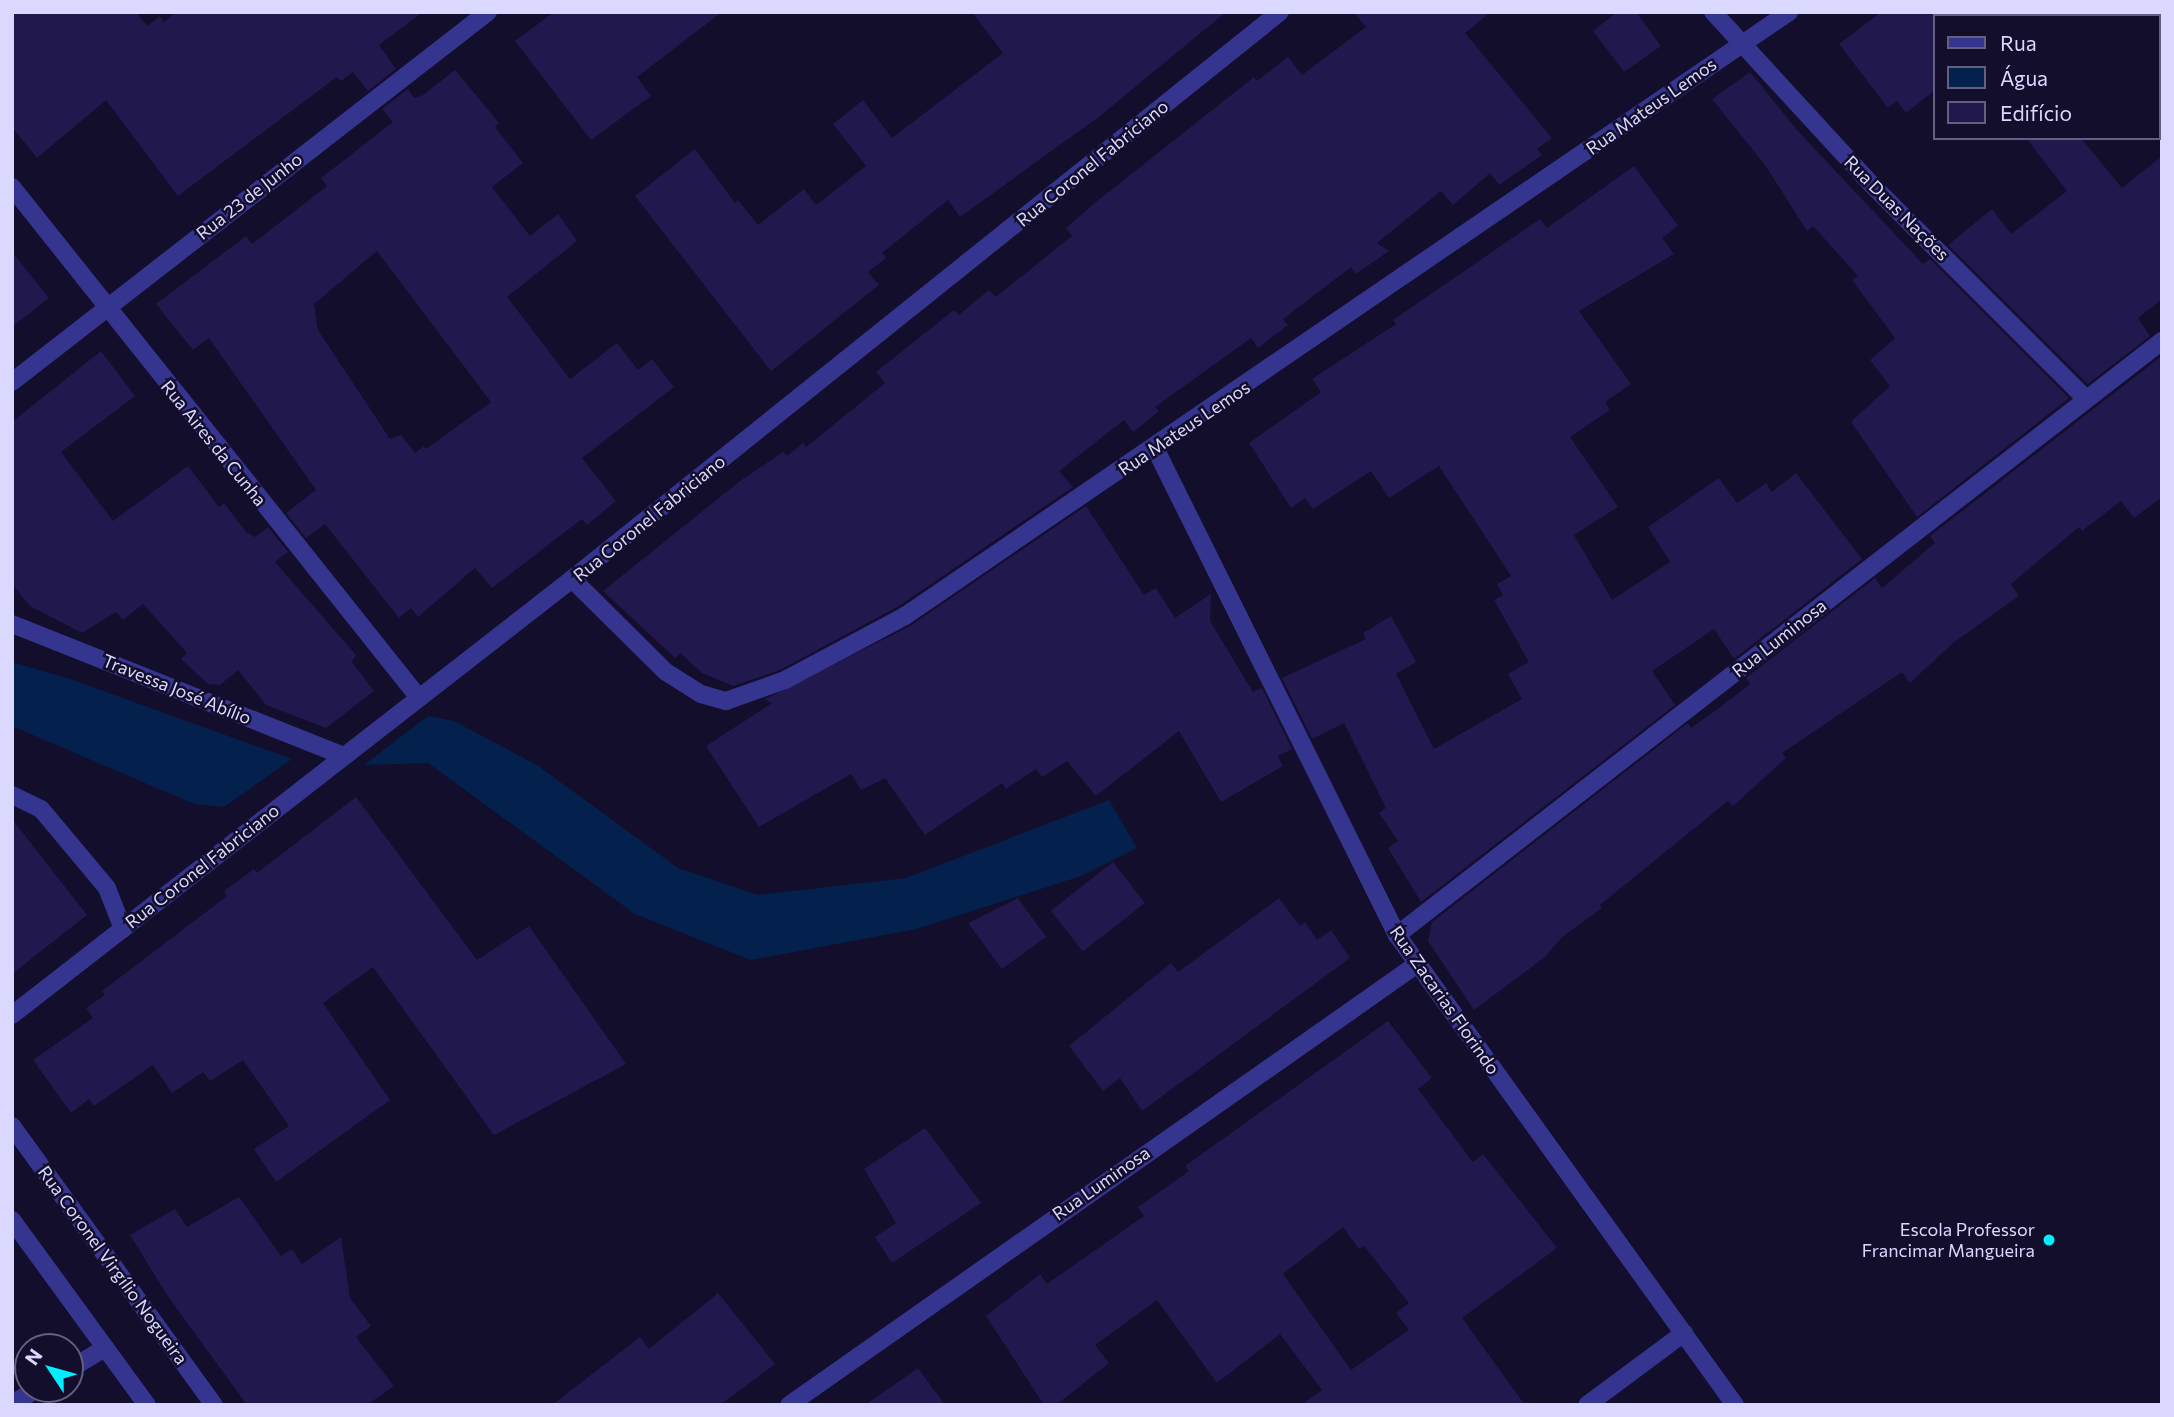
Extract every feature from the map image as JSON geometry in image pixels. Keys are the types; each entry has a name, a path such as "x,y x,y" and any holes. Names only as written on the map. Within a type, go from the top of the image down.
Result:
{"street":[{"name":"Rua 23 de Junho","path":"12,382 104,307 488,12"},
{"name":"Rua Coronel Fabriciano","path":"12,1015 341,755 572,579 1280,12"},
{"name":"Rua Duas Nações","path":"1713,12 1871,184 2085,399"},
{"name":"Rua Mateus Lemos","path":"572,579 666,672 701,694 726,701 785,680 905,616 1155,448 1789,12"},
{"name":"Rua Aires da Cunha","path":"12,187 104,307 418,698"},
{"name":"Rua Luminosa","path":"1397,935 2162,341"},
{"name":"Rua Zacarias Florindo","path":"1155,448 1397,935 1735,1405"},
{"name":"Travessa José Abílio","path":"12,624 341,755"},
{"path":"12,794 41,809 107,888 123,929"},
{"name":"Rua Luminosa","path":"789,1405 1416,965"},
{"name":"Rua Coronel Virgílio Nogueira","path":"12,1126 214,1405"},
{"path":"12,1220 147,1405"},
{"path":"1587,1405 1684,1332"},
{"path":"84,1361 105,1348"}],"water":[{"path":"12,662 70,679 292,759 224,807 194,804 12,726"},
{"path":"428,716 454,721 537,765 678,868 758,895 906,878 1109,800 1137,848 1081,876 916,929 751,960 635,914 428,763 364,765"}],"building":[{"path":"12,12 136,12 147,26 160,16 164,22 176,12 423,12 379,45 396,69 368,91 353,72 341,81 337,77 178,196 106,100 37,158 12,127"},
{"path":"554,12 722,12 637,77 651,96 591,140 515,41"},
{"path":"972,12 1226,12 1100,116 960,217 948,200 882,253 886,258 868,272 879,285 771,371 635,196 695,149 735,203 738,200 758,225 804,189 816,205 866,166 833,124 863,100 892,138 1003,53"},
{"path":"1354,12 1491,12 1465,33 1552,138 1537,149 1542,155 1499,185 1490,173 1453,205 1441,191 1377,243 1389,251 1356,274 1351,267 1283,319 1288,325 1258,348 1251,338 1155,407 1159,411 1133,432 1124,420 1059,471 1073,487 899,606 780,670 733,686 702,673 680,653 675,658 603,591 740,481 783,452 787,456 803,443 806,447 885,383 876,372 954,310 959,315 989,290 996,297 1072,236 1066,228 1096,202 1254,77 1257,81 1288,57 1302,75 1366,27"},
{"path":"1617,12 1636,12 1661,46 1624,72 1593,31"},
{"path":"1881,12 1934,12 1932,93 1906,113 1897,101 1888,108 1839,44"},
{"path":"455,70 499,123 495,127 523,163 492,187 530,236 558,214 577,241 507,297 570,379 617,343 638,370 652,359 674,387 582,458 616,501 587,525 582,519 492,588 475,568 418,617 411,608 399,618 325,524 306,538 286,513 316,490 209,338 193,350 156,304 246,236 252,244 327,186 321,178 393,122 382,109 408,89 414,98 423,95","holes":["377,251 491,402 426,449 424,446 415,453 401,435 390,439 318,330 314,304"]},
{"path":"1750,72 1797,130 1923,264 1930,259 2069,398 1917,517 1851,422 1890,386 1870,360 1895,338 1852,280 1858,276 1813,226 1807,231 1765,165 1712,99"},
{"path":"2028,140 2083,140 2122,188 2162,156 2162,299 2138,318 2150,336 2088,384 1948,245 1992,209 2011,234 2067,191"},
{"path":"1634,166 1678,226 1662,238 1674,254 1579,311 1631,384 1605,402 1610,410 1570,437 1618,507 1574,535 1612,600 1670,562 1648,527 1719,478 1737,503 1766,483 1772,492 1796,473 1862,559 1734,659 1714,629 1652,671 1675,705 1421,902 1388,848 1398,841 1379,813 1386,808 1344,723 1312,739 1282,678 1366,639 1363,633 1391,616 1416,662 1396,674 1434,749 1522,699 1508,674 1529,662 1494,600 1503,595 1497,584 1511,576 1439,466 1389,498 1371,471 1313,509 1305,498 1291,508 1249,443 1321,392 1312,379 1396,324 1393,320 1540,219 1547,228"},
{"path":"12,252 49,298 12,327"},
{"path":"101,351 135,396 61,452 113,521 188,466 219,507 224,503 246,532 255,537 268,527 288,552 275,562 356,655 352,662 374,691 326,728 266,705 238,670 220,685 208,684 181,659 187,653 143,604 123,620 116,612 82,633 30,606 12,584 12,422"},
{"path":"2162,356 2162,497 2134,518 2121,501 2082,531 2079,527 2011,584 2019,596 1953,643 1910,683 1902,672 1782,753 1786,758 1733,806 1728,801 1600,905 1602,908 1562,937 1545,957 1474,1010 1428,941 1432,922 1688,723 1691,728 1750,684 1746,678 1875,578 1882,588 1935,543 1930,536"},
{"path":"1086,506 1144,595 1156,588 1175,618 1211,594 1210,621 1253,692 1262,688 1292,749 1278,756 1283,766 1221,802 1179,731 1096,796 1067,761 1042,777 1036,769 1006,789 1002,783 925,835 885,778 861,790 851,774 759,827 706,746 772,703 765,699 910,626"},
{"path":"356,797 477,960 529,926 626,1064 494,1135 373,967 323,1003 390,1100 276,1182 254,1149 289,1126 243,1060 210,1081 203,1072 172,1093 153,1065 94,1106 89,1099 71,1113 33,1060 93,1018 86,1008 105,995 102,991 227,896 224,891 254,869 257,873"},
{"path":"12,819 87,915 12,974"},
{"path":"1113,862 1145,903 1083,952 1051,911"},
{"path":"1018,898 1046,937 1002,969 968,923"},
{"path":"1279,898 1300,926 1305,922 1317,940 1331,930 1350,958 1142,1111 1120,1078 1103,1091 1069,1046 1171,963 1178,972"},
{"path":"1388,1021 1432,1078 1418,1089 1473,1162 1483,1154 1557,1248 1462,1318 1525,1405 1301,1405 1322,1390 1280,1334 1217,1383 1157,1300 1095,1345 1109,1363 1056,1405 1044,1405 986,1316 1040,1274 1047,1284 1144,1216 1138,1207 1189,1171 1185,1166","holes":["1343,1227 1359,1249 1364,1246 1409,1303 1396,1313 1409,1330 1351,1370 1283,1274"]},
{"path":"925,1128 981,1203 892,1263 875,1237 896,1223 864,1169"},
{"path":"239,1197 281,1256 292,1249 302,1264 341,1237 350,1298 371,1326 356,1337 394,1386 367,1405 247,1405 167,1295 130,1235 175,1209 187,1227"},
{"path":"718,1293 775,1364 720,1405 552,1405 640,1337 649,1349"},
{"path":"918,1368 945,1405 865,1405"}],"place":[{"name":"Escola Professor Francimar Mangueira","path":"2049,1240"}]}
